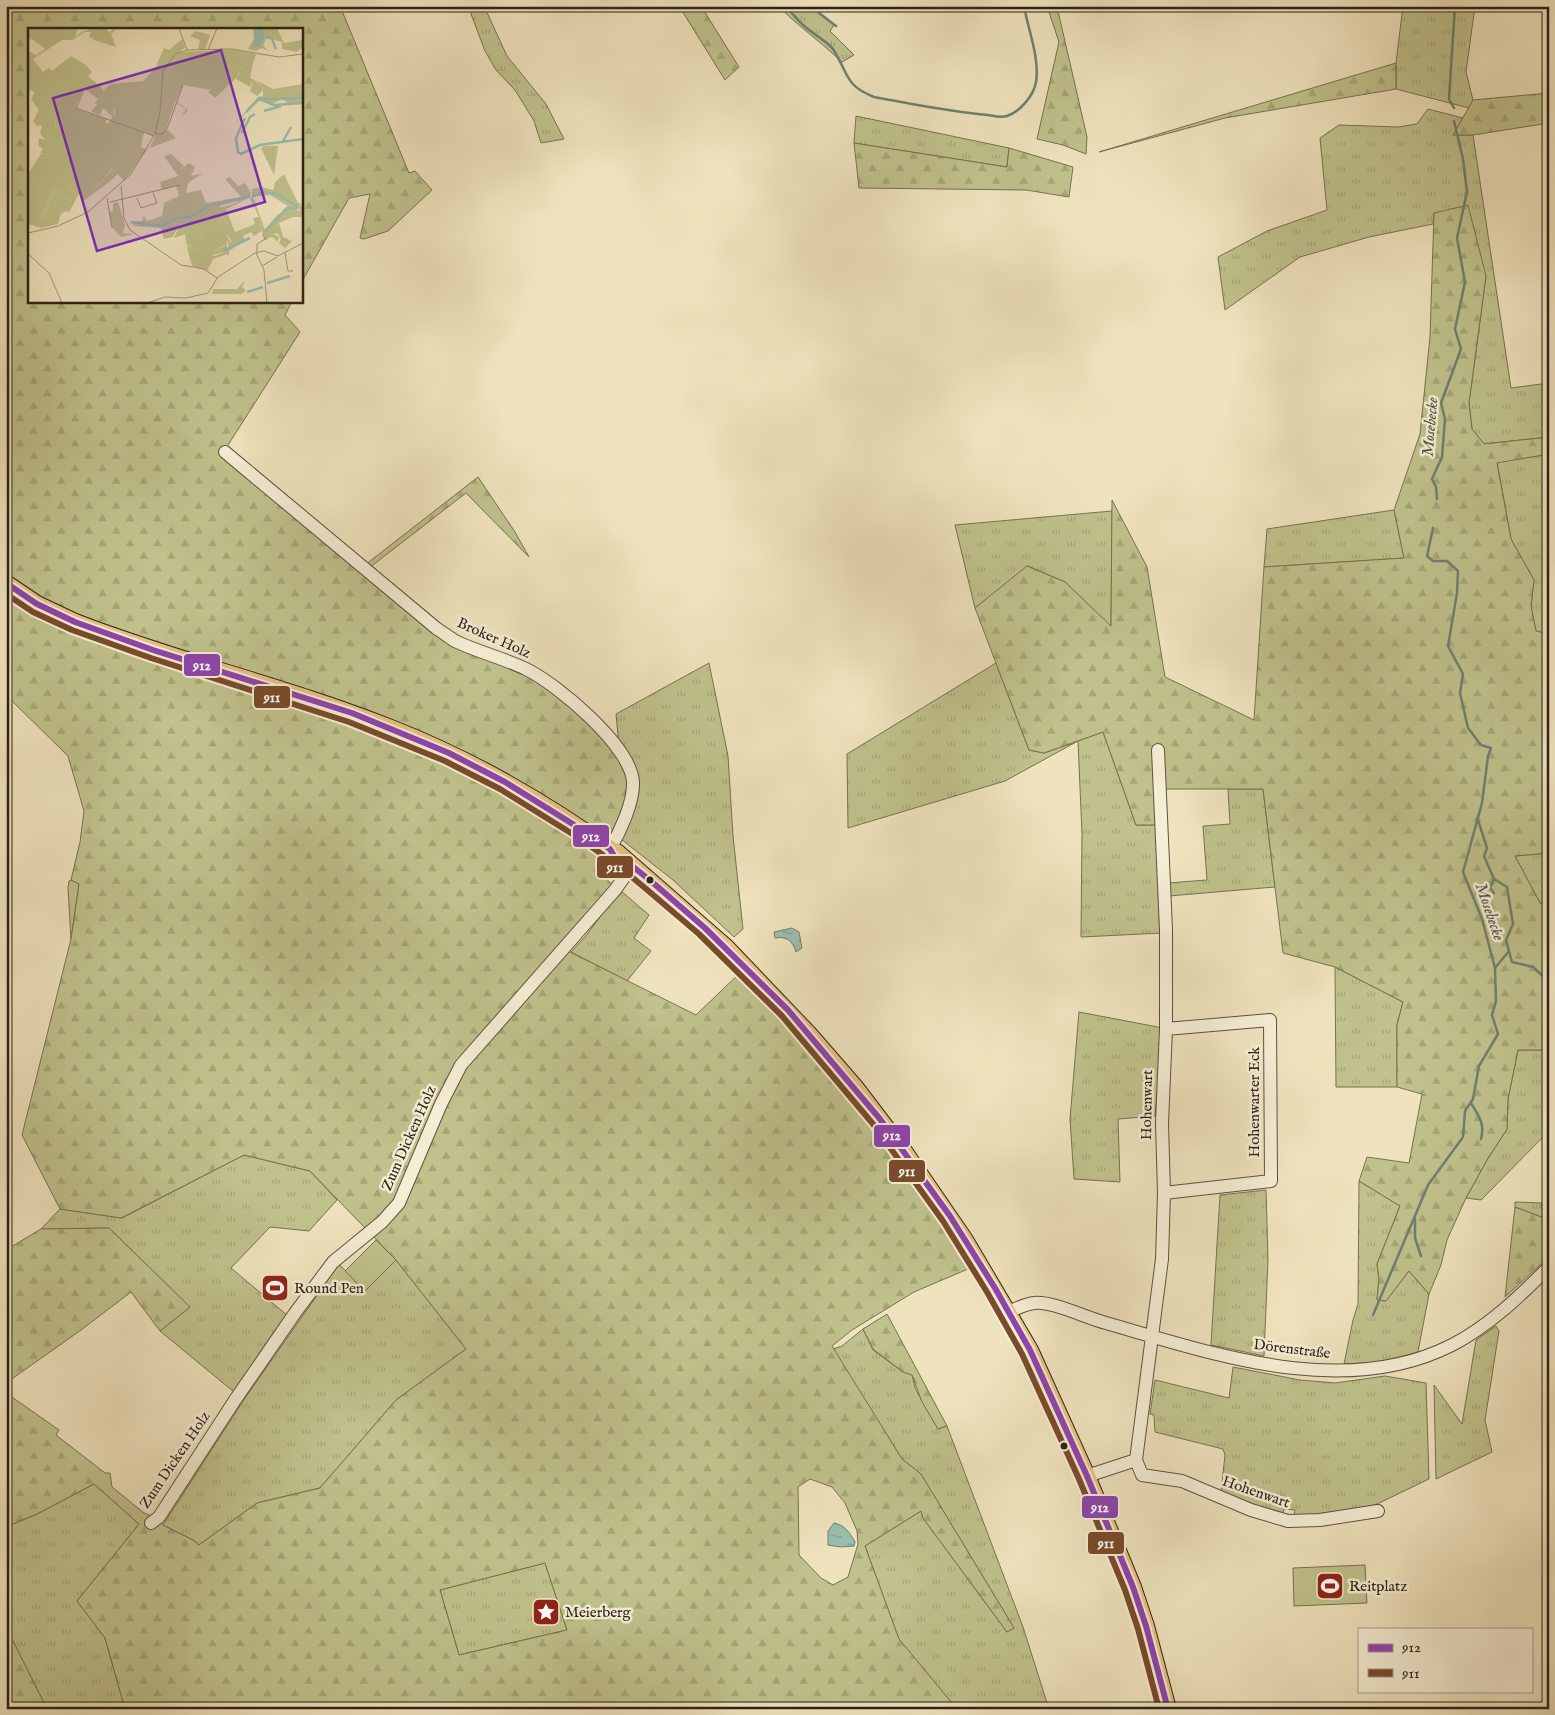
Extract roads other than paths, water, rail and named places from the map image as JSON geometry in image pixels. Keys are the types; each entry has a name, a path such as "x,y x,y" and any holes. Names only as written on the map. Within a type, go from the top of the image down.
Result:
{"main road":[{"path":"6,583 37,604 91,628 360,716 422,740 481,769 563,816 610,849 614,856 632,866 669,896 726,947 788,1010 880,1120 927,1183 966,1240 1009,1312 1030,1350 1087,1476 1133,1587 1146,1626 1168,1709"}],"street":[{"name":"Broker Holz","path":"225,452 436,628 455,641 526,669 541,678 598,726 620,751 633,781 629,805 610,849"},
{"name":"Hohenwart","path":"1158,750 1166,929 1166,1029 1162,1123 1164,1193 1162,1259 1136,1460 1142,1475 1182,1481 1279,1520 1295,1522 1320,1520 1378,1511"},
{"name":"Zum Dicken Holz","path":"151,1523 159,1517 235,1400 333,1262 382,1222 399,1203 441,1104 461,1065 615,890 632,866"},
{"name":"Hohenwarter Eck","path":"1164,1193 1271,1181 1270,1020 1166,1029"},
{"name":"Dörenstraße","path":"1009,1312 1025,1305 1036,1303 1049,1305 1151,1336 1261,1364 1316,1371 1351,1370 1389,1366 1426,1356 1451,1345 1473,1332 1514,1302 1549,1267"},
{"path":"1087,1476 1136,1460"}],"water":[{"path":"792,928 799,932 802,948 796,952 789,940 775,938 774,932"},
{"path":"834,1523 847,1530 855,1542 854,1546 828,1545 828,1531"}],"waterway":[{"path":"783,6 800,23 831,46 848,78 864,93 874,97 931,108 1003,117 1012,114 1021,107 1029,97 1036,82 1035,54 1024,6"},
{"path":"810,6 836,26"},
{"name":"Mosebecke","path":"1454,108 1449,99 1455,6"},
{"name":"Mosebecke","path":"1437,499 1436,487 1432,479 1442,457 1445,419 1441,403 1461,349 1455,329 1465,282 1457,238 1467,192 1463,159 1454,121"},
{"name":"Mosebecke","path":"1373,1315 1428,1185 1463,1137 1465,1111 1473,1099 1479,1066 1498,1034 1492,1015 1496,1001 1495,968 1482,919 1463,872 1482,803 1488,756 1491,748 1481,745 1468,728 1460,693 1463,674 1448,646 1457,593 1458,571 1447,561 1433,561 1427,556 1433,528"},
{"path":"1478,820 1487,848 1484,856 1494,879 1507,887 1513,924 1506,940 1509,951 1495,968"},
{"path":"1494,879 1490,888 1494,893"},
{"path":"1509,951 1512,962 1533,967 1544,977"},
{"path":"1471,1103 1482,1124 1481,1139"},
{"path":"1415,1218 1415,1238 1421,1256"}],"place":[{"name":"Round Pen","path":"275,1288"},
{"name":"Reitplatz","path":"1330,1586"},
{"name":"Meierberg","path":"546,1612"}]}
